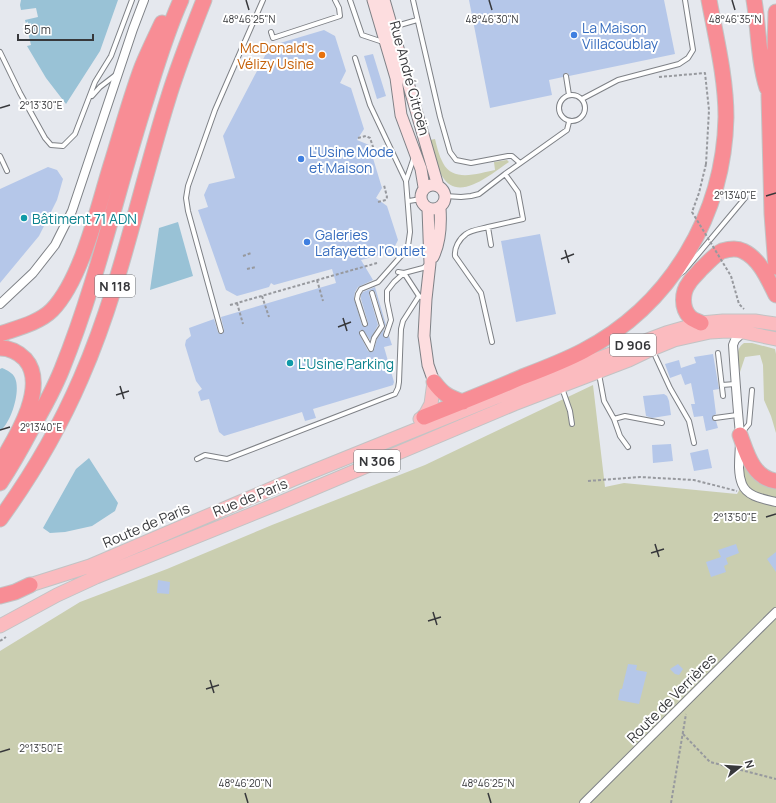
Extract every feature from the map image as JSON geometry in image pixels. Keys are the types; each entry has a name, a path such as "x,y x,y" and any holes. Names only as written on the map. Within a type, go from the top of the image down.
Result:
{"highway":[{"path":"0,334 32,323 50,312 66,292 77,269 90,233 142,68 172,0"},
{"name":"N 118","path":"0,483 12,466 62,370 98,269 138,124 155,71 181,0"},
{"name":"N 118","path":"0,519 27,482 69,405 82,377 114,290 168,99 189,36 204,0"},
{"path":"189,36 208,0"},
{"path":"424,417 558,363 603,339 637,313 669,280 686,256 703,223 718,176 726,117 724,84 709,0"},
{"path":"754,0 758,25 762,73 769,94"},
{"path":"776,12 775,49 769,94 772,214 776,268"},
{"path":"700,323 690,317 686,312 683,295 689,282 714,256 721,252 735,249 749,255 759,264 776,294"},
{"path":"0,325 24,316 45,304 77,269"},
{"path":"0,348 12,350 19,354 26,360 33,374 32,397 11,446 0,464"},
{"path":"434,382 449,398 462,402"},
{"path":"740,436 748,457 757,471 766,479 776,481"},
{"name":"N 306","path":"0,596 15,592 30,585"}],"main road":[{"name":"D 906","path":"515,390 666,333 700,323 752,317 776,324"},
{"name":"D 906","path":"514,404 629,360 674,340 710,332 727,331 743,332 776,339"},
{"path":"294,479 331,457 424,417 431,404 434,382"},
{"name":"Rue de Paris","path":"294,479 515,390"},
{"name":"Rue de Paris","path":"0,626 57,595 96,577 276,504 514,404"},
{"name":"Route de Paris","path":"30,585 90,566 294,479"}],"street":[{"path":"0,304 33,273 55,245 72,211 144,0"},
{"name":"Rue André Citroën","path":"373,0 396,78 402,115 421,169 424,187"},
{"name":"Rue André Citroën","path":"384,0 438,186"},
{"path":"434,382 428,365 424,336 422,298 430,263 436,251 440,224 440,208 444,202 445,196 443,189 438,186 433,184 424,187 420,199 424,206 436,209 440,208"},
{"path":"428,208 430,263"},
{"path":"743,332 735,340 733,345 742,485 753,496 776,502"},
{"path":"0,591 30,585"},
{"name":"Route de Verrières","path":"584,803 776,612"}],"lane":[{"path":"0,52 44,138 51,145 63,146 75,134 95,82 111,56 132,0"},
{"path":"221,331 188,211 186,198 188,186 215,110 263,0"},
{"path":"270,32 273,38 340,16 339,8 335,0"},
{"path":"350,0 362,35 398,48"},
{"path":"413,0 440,117 450,152 456,160 463,162 471,163 512,156 520,163"},
{"path":"582,99 618,80 679,64 688,58 693,50 685,0"},
{"path":"392,27 417,20"},
{"path":"355,58 370,105 406,181 409,201 410,232 408,246 378,282 361,289 358,294 357,299 365,324"},
{"path":"90,98 100,87 118,73"},
{"path":"566,76 569,95"},
{"path":"569,95 574,95 582,99 586,110 583,117 577,121 569,122 562,117 559,108 562,100 569,95"},
{"path":"445,196 461,197 479,194 567,130 569,122"},
{"path":"406,181 416,153"},
{"path":"0,156 7,171"},
{"path":"492,342 481,293 455,256 454,251 466,233 523,219 518,192 505,174"},
{"path":"669,280 684,272 745,198"},
{"path":"409,201 420,199"},
{"path":"488,227 491,245"},
{"path":"398,272 404,273 423,268 430,263"},
{"path":"197,460 205,455 227,459 395,394 399,382 401,329 403,321 422,298 404,273"},
{"path":"386,335 392,320 387,301 387,291 404,273"},
{"path":"362,333 371,349 374,338 382,326 372,293"},
{"path":"652,349 670,388 689,421 694,443"},
{"path":"718,353 724,396"},
{"path":"599,371 604,401 614,419 620,436 628,448"},
{"path":"722,384 735,384"},
{"path":"561,386 570,411 572,424"},
{"path":"740,436 749,424 752,390"},
{"path":"715,418 737,415"},
{"path":"614,419 625,416 662,423"}],"path":[{"path":"658,77 705,73 709,110 706,164 701,186 692,212 731,276 739,304 752,317"},
{"path":"358,138 366,136 370,138 374,150"},
{"path":"378,202 386,200 387,197 384,185"},
{"path":"243,256 251,253"},
{"path":"230,305 376,263"},
{"path":"247,269 256,267"},
{"path":"317,280 323,300"},
{"path":"262,296 269,317"},
{"path":"237,303 243,324"},
{"path":"588,481 640,477 694,480 737,491"},
{"path":"671,803 688,699"},
{"path":"683,734 710,762 776,779"}],"green space":[{"path":"435,139 443,163 447,169 453,173 467,175 482,173 495,170 494,162 507,160 509,162 485,179 475,184 466,187 457,187 449,184 440,172 430,140"},
{"path":"744,343 752,343 775,349 776,433 764,400 763,365 760,355 745,357 740,372 738,352"},
{"path":"593,385 605,487 624,483 737,494 744,482 743,454 776,487 776,803 0,803 0,651 80,602 167,569 272,525 425,465"}],"water":[{"path":"21,0 118,0 100,51 66,104 46,78 27,46 31,45 25,20 38,17 36,8 21,10"},
{"path":"178,222 193,276 150,290 159,228"},
{"path":"2,368 14,376 17,384 17,391 11,414 8,421 0,431 0,369"},
{"path":"89,458 118,503 115,511 92,526 65,532 50,533 43,528 76,469"}],"building":[{"name":"La Maison Villacoublay","path":"469,0 664,0 675,54 569,76 568,73 565,73 563,77 549,80 552,95 490,108"},
{"name":"L'Usine Mode et Maison","path":"324,30 335,36 346,71 340,83 351,88 364,129 357,140 369,145 382,188 376,198 387,206 398,240 392,252 361,260 373,280 358,287 355,292 354,299 362,325 366,327 368,323 361,295 363,292 375,287 386,325 385,326 375,292 371,290 369,291 369,294 378,325 370,340 363,330 360,330 359,333 368,351 372,352 377,339 384,329 383,336 386,338 389,336 392,345 384,347 394,382 393,385 390,386 313,409 316,418 305,421 302,412 224,436 219,432 209,399 201,401 198,392 202,389 196,381 185,345 186,340 191,336 189,328 214,319 218,332 222,334 224,330 221,317 336,283 332,269 274,285 271,283 269,287 237,296 226,290 198,210 208,207 204,195 209,184 235,178 223,136 270,46"},
{"path":"373,54 386,96 377,99 364,56"},
{"name":"Bâtiment 71 ADN","path":"48,167 57,170 63,179 57,200 39,236 0,283 0,189"},
{"path":"540,234 556,314 516,322 501,241"},
{"path":"713,354 719,389 713,390 716,414 712,418 713,421 716,421 718,428 706,431 703,416 694,417 691,404 695,404 691,383 685,385 681,374 670,378 665,364 679,360 681,368 696,363 694,357"},
{"path":"664,394 667,396 669,401 671,415 652,418 646,416 643,396"},
{"path":"671,444 673,461 653,463 652,445"},
{"path":"708,449 712,468 694,471 690,453"},
{"path":"736,544 739,553 726,558 728,564 724,566 726,572 711,577 706,562 721,557 718,550"},
{"path":"776,552 776,572 767,559"},
{"path":"158,580 170,582 169,594 157,593"},
{"path":"628,664 637,665 636,670 647,672 639,704 618,700"},
{"path":"678,664 683,669 679,675 675,674 670,669"}],"place":[{"name":"La Maison Villacoublay","path":"574,35"},
{"name":"McDonald's Vélizy Usine","path":"322,55"},
{"name":"L'Usine Mode et Maison","path":"301,159"},
{"name":"Bâtiment 71 ADN","path":"24,218"},
{"name":"Galeries Lafayette l'Outlet","path":"307,242"},
{"name":"L'Usine Parking","path":"290,363"}]}
